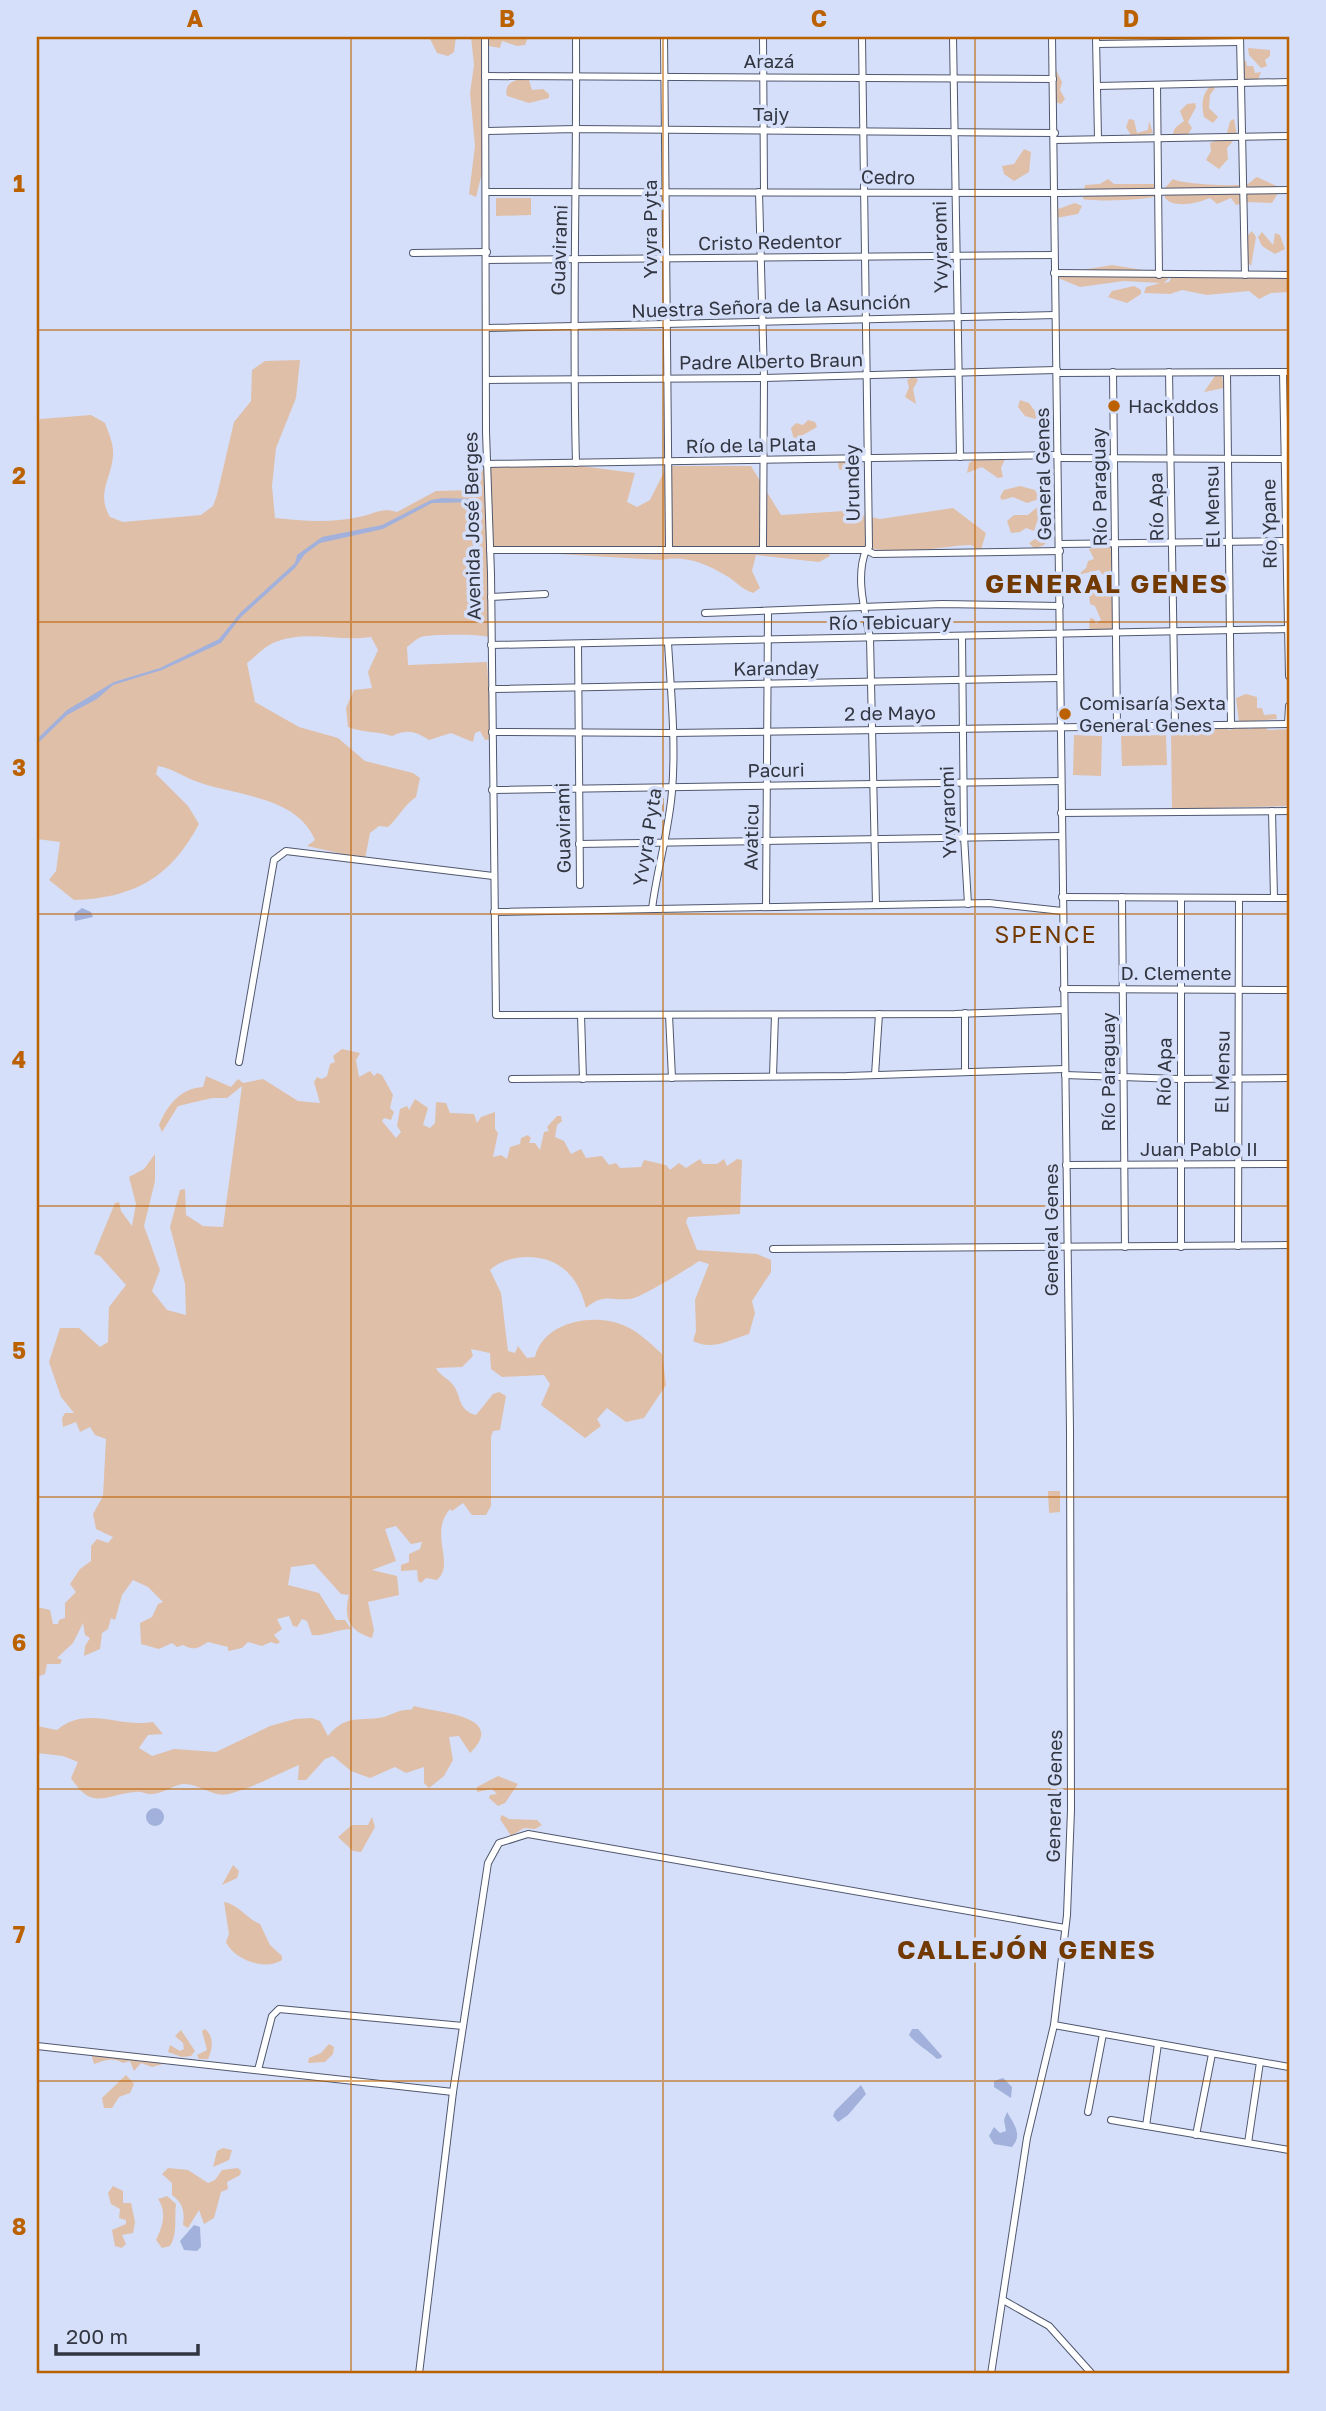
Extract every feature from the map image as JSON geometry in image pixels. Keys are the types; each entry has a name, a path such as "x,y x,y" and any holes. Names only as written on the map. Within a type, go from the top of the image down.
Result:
{"street":[{"name":"Avenida José Berges","path":"485,37 485,380 491,597 496,1015 581,1015"},
{"name":"Guavirami","path":"576,37 577,190 573,326 576,463"},
{"name":"Yvyra Pyta","path":"664,37 666,324 671,461 669,548"},
{"path":"763,37 763,548"},
{"name":"Urundey","path":"490,550 866,550 869,547 862,37"},
{"name":"Yvyraromi","path":"953,37 960,457"},
{"name":"General Genes","path":"991,2374 1027,2138 1054,2025 1065,1928 1072,1740 1052,37"},
{"path":"1098,139 1097,40 1240,40 1241,192 1245,275"},
{"name":"Arazá","path":"485,76 1053,79"},
{"path":"1097,86 1289,82"},
{"path":"1157,85 1159,275"},
{"name":"Tajy","path":"487,131 862,130 1098,139 1289,136"},
{"name":"Cedro","path":"486,191 955,193 1289,190"},
{"name":"Cristo Redentor","path":"413,253 576,261 1054,255"},
{"path":"1054,274 1289,275"},
{"name":"Nuestra Señora de la Asunción","path":"487,328 1055,315"},
{"name":"Padre Alberto Braun","path":"485,380 669,380 1057,371 1286,372"},
{"name":"Río Paraguay","path":"1113,372 1117,727"},
{"name":"Río Apa","path":"1169,372 1175,726"},
{"name":"Río Ypane","path":"1286,372 1289,676"},
{"name":"El Mensu","path":"1227,373 1231,725"},
{"name":"Río de la Plata","path":"486,464 1059,456 1286,459"},
{"path":"876,905 870,638 864,609 861,561 866,550 874,554 1173,542 1287,541"},
{"path":"491,597 545,594"},
{"path":"705,614 942,604 1060,606"},
{"name":"Avaticu","path":"766,907 768,612"},
{"name":"Río Tebicuary","path":"491,645 1288,629"},
{"name":"Yvyraromi","path":"962,636 964,836 968,904"},
{"name":"Yvyra Pyta","path":"652,909 657,873 666,843 672,788 668,643"},
{"name":"Guavirami","path":"578,645 580,885"},
{"name":"Karanday","path":"492,689 1060,678"},
{"path":"1289,706 1289,724"},
{"name":"2 de Mayo","path":"492,732 671,733 1289,724"},
{"name":"Pacuri","path":"492,790 1061,781"},
{"path":"1272,811 1274,898"},
{"path":"1062,813 1289,811"},
{"path":"579,844 1062,836"},
{"path":"239,1062 274,860 279,853 286,851 493,876"},
{"path":"1062,897 1289,898"},
{"name":"Río Paraguay","path":"1122,897 1125,1247"},
{"name":"Río Apa","path":"1181,898 1181,1247"},
{"name":"El Mensu","path":"1238,1246 1239,898"},
{"path":"494,912 968,904 1007,904 1037,911 1062,911"},
{"name":"D. Clemente","path":"1063,989 1289,990"},
{"path":"583,1079 581,1015 1063,1010"},
{"path":"965,1013 965,1071"},
{"path":"876,1075 878,1014"},
{"path":"669,1015 672,1077"},
{"path":"773,1076 775,1015"},
{"path":"512,1079 876,1075 965,1071 1065,1072 1179,1079 1289,1078"},
{"name":"Juan Pablo II","path":"1066,1165 1289,1164"},
{"path":"773,1249 1289,1245"},
{"path":"419,2374 453,2092 488,1863 499,1843 528,1834 1065,1928"},
{"path":"258,2070 272,2016 279,2009 463,2026"},
{"path":"1054,2025 1289,2067"},
{"path":"1087,2112 1103,2034"},
{"path":"1146,2126 1158,2044"},
{"path":"37,2046 453,2092"},
{"path":"1196,2134 1212,2054"},
{"path":"1248,2143 1261,2062"},
{"path":"1111,2120 1289,2150"},
{"path":"1003,2300 1049,2326 1085,2371 1092,2374"}],"shaded area":[{"path":"429,37 456,37 454,52 448,56 437,53"},
{"path":"471,37 486,37 483,169 476,197 469,194 475,146 470,93 474,65"},
{"path":"488,37 528,37 525,45 517,46 502,41 500,48 489,46"},
{"path":"1248,48 1270,50 1270,56 1265,60 1267,66 1261,68 1249,55"},
{"path":"1242,60 1246,61 1247,66 1253,66 1255,73 1261,72 1257,82 1245,82"},
{"path":"1056,70 1062,82 1060,90 1065,99 1061,104 1055,102"},
{"path":"528,77 532,90 543,89 549,94 549,98 529,103 507,96 509,84"},
{"path":"1211,85 1215,88 1210,95 1209,108 1218,117 1213,123 1204,117 1203,108 1204,96"},
{"path":"1195,103 1196,107 1188,122 1192,128 1188,134 1172,136 1175,128 1184,121 1180,111 1187,104"},
{"path":"1129,119 1134,120 1137,133 1148,130 1149,121 1153,133 1132,137 1126,127"},
{"path":"1234,119 1237,136 1227,148 1228,159 1219,169 1206,160 1211,151 1210,143 1226,137 1230,121"},
{"path":"1024,149 1031,152 1029,172 1014,181 1004,174 1002,166 1014,164"},
{"path":"1257,177 1281,188 1272,203 1247,202 1236,205 1231,198 1217,204 1210,198 1180,204 1165,198 1164,189 1173,179 1197,184 1232,185 1247,184"},
{"path":"1108,179 1114,184 1154,184 1156,196 1121,200 1083,199 1085,185 1100,184"},
{"path":"496,198 531,198 531,215 496,216"},
{"path":"1075,203 1082,206 1078,214 1056,218 1058,209"},
{"path":"1252,231 1256,237 1251,266 1247,262 1246,237"},
{"path":"1262,232 1273,245 1275,233 1280,235 1285,249 1275,254 1262,246 1258,237"},
{"path":"1112,265 1168,274 1169,278 1164,283 1169,282 1172,276 1289,276 1289,292 1271,293 1259,299 1249,291 1207,295 1182,290 1170,294 1144,293 1146,287 1160,283 1124,281 1080,287 1058,278 1058,274"},
{"path":"1134,286 1141,290 1141,294 1127,303 1108,297 1112,291"},
{"path":"300,360 296,398 276,448 272,486 275,518 328,521 382,511 397,512 436,491 472,490 486,464 557,463 635,473 627,502 637,507 650,500 667,466 751,466 781,515 844,511 880,519 953,508 986,533 980,553 972,545 907,551 834,548 826,549 830,556 819,562 756,555 752,571 760,588 753,593 709,566 685,559 660,560 490,550 489,637 426,636 407,647 408,665 487,662 492,739 485,740 480,731 475,733 473,742 451,733 429,740 411,732 392,736 348,727 346,708 354,690 372,688 368,672 378,650 371,637 309,636 285,639 270,645 247,663 255,702 299,727 338,738 365,761 413,773 420,778 416,797 388,827 379,826 370,833 365,859 307,846 315,840 306,825 295,814 280,806 213,787 158,766 156,774 188,806 199,824 188,843 163,871 148,882 115,895 74,900 49,880 56,871 60,842 37,839 37,430 40,419 91,415 105,423 113,452 104,493 110,517 123,522 201,515 213,506 234,422 251,401 252,370 265,361"},
{"path":"914,376 918,380 913,389 916,404 905,397 909,387 907,380"},
{"path":"1215,376 1222,376 1224,388 1204,392"},
{"path":"1020,400 1029,403 1037,414 1036,419 1025,416 1018,407"},
{"path":"808,420 815,422 817,427 794,440 791,428 796,423 803,425"},
{"path":"975,459 1005,459 1001,468 1003,477 998,478 982,467 967,473 969,463"},
{"path":"841,460 860,461 863,466 852,474 839,469 838,463"},
{"path":"1020,486 1035,490 1039,499 1027,503 1013,497 1002,500 1000,497 1004,490"},
{"path":"1042,503 1048,504 1051,531 1045,544 1034,548 1029,543 1041,535 1040,521 1034,531 1026,528 1011,533 1007,521 1014,515 1028,515"},
{"path":"1106,544 1114,548 1111,570 1103,575 1099,570 1078,575 1086,568 1088,561 1094,559 1089,549"},
{"path":"1088,586 1115,588 1113,629 1093,631 1089,628 1090,618 1094,619 1096,624 1101,620 1095,606 1090,604"},
{"path":"1246,694 1257,697 1257,708 1262,708 1264,715 1276,714 1277,719 1239,722 1236,698"},
{"path":"1224,726 1229,730 1243,726 1248,729 1264,726 1268,730 1289,729 1289,806 1172,809 1171,731"},
{"path":"1074,735 1102,736 1101,776 1073,775"},
{"path":"1166,735 1167,765 1122,766 1121,736"},
{"path":"342,1049 360,1053 356,1060 359,1077 370,1071 374,1076 377,1073 382,1075 393,1095 390,1108 394,1112 391,1120 384,1118 382,1121 396,1138 401,1132 397,1126 400,1109 407,1106 409,1110 415,1099 428,1108 423,1125 430,1128 435,1123 436,1102 446,1103 450,1113 474,1114 477,1123 481,1117 495,1112 495,1129 498,1133 493,1157 501,1155 507,1159 510,1147 520,1144 521,1138 528,1135 531,1138 529,1143 535,1143 540,1150 544,1132 549,1131 547,1127 557,1116 561,1116 562,1121 557,1125 555,1137 564,1141 571,1154 581,1149 586,1158 602,1156 609,1165 616,1163 620,1168 641,1167 644,1160 666,1165 670,1170 679,1163 686,1168 700,1159 703,1164 717,1164 724,1159 727,1166 737,1159 742,1160 740,1214 688,1217 686,1222 697,1250 757,1254 771,1260 771,1272 752,1301 755,1313 749,1334 714,1345 693,1341 696,1331 695,1300 709,1264 699,1261 634,1298 599,1300 586,1308 580,1290 572,1278 552,1262 530,1257 498,1264 490,1270 501,1293 508,1351 515,1353 518,1346 527,1358 535,1357 547,1336 557,1329 580,1321 593,1320 617,1323 630,1328 662,1354 666,1385 644,1418 626,1422 607,1408 597,1419 601,1426 585,1438 541,1405 550,1384 544,1375 502,1377 491,1369 490,1353 471,1349 473,1356 462,1367 436,1368 453,1385 463,1406 470,1413 476,1415 493,1394 499,1392 506,1396 500,1430 493,1431 491,1437 491,1506 486,1515 472,1515 463,1503 452,1511 450,1509 441,1528 444,1565 437,1580 426,1578 421,1583 418,1581 417,1570 401,1571 401,1565 409,1562 409,1554 420,1549 422,1542 411,1544 396,1526 385,1529 396,1561 372,1570 397,1576 399,1595 368,1602 374,1630 372,1638 358,1632 350,1623 347,1610 349,1595 341,1594 314,1564 291,1567 288,1585 319,1593 336,1620 345,1620 351,1629 312,1635 307,1621 302,1619 297,1627 293,1626 289,1616 277,1619 282,1629 274,1635 280,1642 277,1644 271,1642 262,1646 248,1642 242,1648 228,1651 228,1647 208,1642 193,1648 183,1645 177,1647 172,1643 159,1649 141,1644 140,1623 152,1617 158,1604 163,1602 148,1587 133,1580 122,1595 115,1620 111,1618 108,1629 102,1633 100,1649 84,1656 85,1646 90,1638 85,1635 83,1623 73,1643 57,1658 62,1660 60,1664 47,1664 45,1674 37,1677 37,1607 50,1610 53,1624 58,1624 59,1620 65,1618 65,1603 76,1592 70,1584 80,1569 91,1561 91,1546 97,1539 108,1543 113,1537 96,1529 93,1514 103,1496 106,1439 95,1435 90,1427 80,1432 76,1422 63,1427 62,1418 65,1413 74,1413 61,1397 49,1362 60,1328 79,1328 100,1347 108,1342 109,1307 126,1285 100,1256 94,1254 115,1203 119,1202 121,1211 132,1226 136,1204 129,1177 144,1169 155,1154 155,1181 144,1226 160,1270 152,1291 167,1310 186,1315 185,1284 170,1227 180,1190 185,1189 186,1215 203,1226 223,1227 242,1086 227,1098 212,1098 178,1106 162,1132 159,1125 166,1111 181,1094 203,1087 206,1076 231,1087 238,1079 243,1083 263,1079 298,1101 320,1103 314,1082 317,1077 322,1079 327,1076 330,1064 335,1062 333,1056"},
{"path":"1048,1491 1060,1491 1060,1512 1049,1513"},
{"path":"414,1706 465,1718 475,1723 481,1731 480,1740 470,1753 459,1736 449,1737 453,1760 444,1776 429,1788 424,1783 424,1767 406,1773 395,1767 370,1778 351,1771 333,1756 325,1759 306,1780 298,1780 299,1765 229,1794 217,1794 183,1784 156,1794 138,1792 93,1798 86,1795 71,1778 78,1762 63,1756 37,1753 37,1726 57,1730 80,1719 153,1722 163,1734 148,1735 139,1748 152,1756 174,1749 216,1752 270,1726 295,1719 312,1718 320,1721 328,1736 348,1721 384,1717 411,1710"},
{"path":"498,1776 518,1784 505,1803 498,1806 489,1798 490,1795 497,1794 492,1789 477,1792 477,1787"},
{"path":"502,1815 509,1819 537,1820 542,1825 535,1829 524,1828 511,1836 500,1819"},
{"path":"372,1817 375,1827 361,1852 353,1851 338,1837 352,1825 368,1825"},
{"path":"233,1865 239,1871 237,1878 222,1885"},
{"path":"224,1902 260,1924 270,1945 282,1956 282,1960 259,1964 243,1959 230,1948 226,1942 229,1934"},
{"path":"205,2029 211,2039 211,2051 208,2059 199,2059 197,2055 207,2050 202,2031"},
{"path":"181,2030 195,2051 191,2056 182,2057 168,2052 170,2045 180,2051 184,2049 183,2043 175,2036"},
{"path":"329,2044 334,2047 333,2054 325,2062 308,2063 309,2058 321,2053"},
{"path":"91,2053 163,2060 163,2064 152,2067 141,2063 134,2071 130,2061 123,2063 112,2059 94,2064"},
{"path":"126,2075 134,2084 130,2093 119,2097 112,2108 104,2108 102,2098"},
{"path":"223,2148 232,2150 229,2160 213,2167 217,2151"},
{"path":"168,2168 188,2170 208,2183 215,2180 222,2170 238,2168 241,2171 240,2175 227,2182 228,2189 221,2192 214,2218 204,2224 199,2210 188,2228 183,2225 181,2205 172,2195 172,2183 162,2174"},
{"path":"113,2186 123,2191 123,2203 131,2203 135,2222 133,2233 122,2235 126,2244 122,2248 115,2246 112,2230 126,2224 126,2220 119,2218 120,2209 111,2204 108,2193"},
{"path":"167,2196 176,2204 175,2231 170,2246 162,2248 156,2240 163,2219 158,2199"}],"water":[{"path":"477,499 475,502 432,503 383,529 320,543 305,554 295,568 241,617 221,643 162,670 113,685 97,699 67,715 37,744 37,739 67,710 114,682 160,668 219,639 240,613 295,563 297,555 322,537 382,525 431,500"},
{"path":"82,908 91,912 93,917 75,921 74,914"},
{"path":"155,1808 161,1811 164,1817 161,1823 155,1826 149,1823 146,1817 149,1811"},
{"path":"912,2029 918,2029 941,2058 937,2059 909,2035"},
{"path":"1003,2078 1012,2087 1011,2098 994,2087 994,2081"},
{"path":"861,2085 866,2094 848,2115 838,2122 833,2116 835,2111"},
{"path":"1007,2112 1017,2134 1012,2147 994,2144 989,2136 994,2127 1000,2133 1006,2131 1004,2120"},
{"path":"194,2225 200,2227 201,2247 197,2251 184,2250 180,2241"}],"place":[{"name":"Hackddos","path":"1114,406"},
{"name":"Comisaría Sexta General Genes","path":"1065,714"}],"district":[{"name":"GENERAL GENES","path":"1107,584"},
{"name":"SPENCE","path":"1046,935"},
{"name":"CALLEJÓN GENES","path":"1027,1950"}]}
